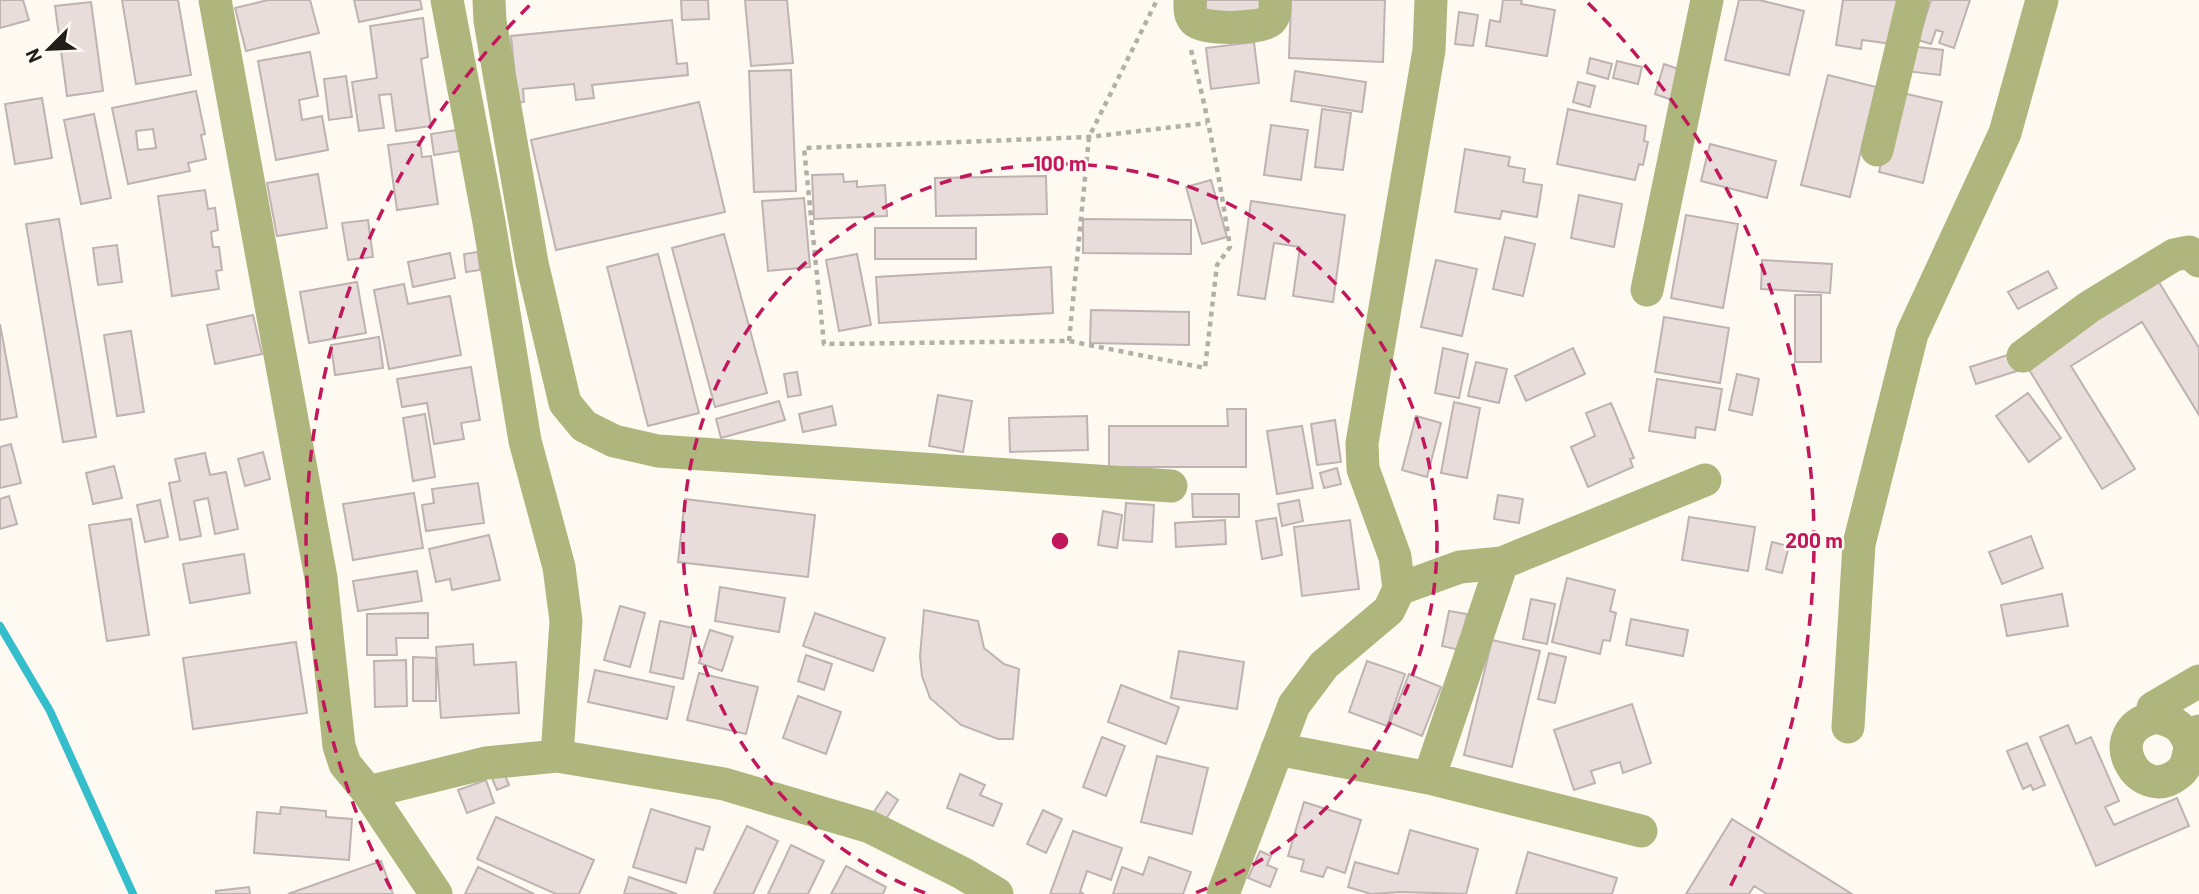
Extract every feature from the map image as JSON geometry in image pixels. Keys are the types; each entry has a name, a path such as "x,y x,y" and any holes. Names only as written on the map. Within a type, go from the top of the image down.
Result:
{"street":[{"path":"215,0 321,578 340,746 345,764 368,792 436,894"},
{"path":"447,0 489,222 518,408 559,567 566,621 557,755"},
{"path":"489,0 532,263 565,403 584,426 614,441 658,451 1171,486"},
{"path":"1190,0 1190,11 1196,22 1205,27 1259,26 1269,22 1275,14 1275,0"},
{"path":"1223,894 1294,705 1324,665 1389,610 1399,589 1395,557 1363,469 1362,443 1429,50 1431,0"},
{"path":"1647,290 1707,0"},
{"path":"1877,150 1913,0"},
{"path":"1848,727 1859,544 1912,334 2005,133 2042,0"},
{"path":"2023,356 2089,306 2174,255 2189,252 2199,261"},
{"path":"1399,589 1460,567 1502,563 1705,480"},
{"path":"1429,778 1502,563"},
{"path":"2157,717 2153,708 2199,681"},
{"path":"2157,717 2179,724 2186,734 2195,738 2185,767 2177,775 2157,781 2146,779 2137,773 2126,754 2130,733 2137,725 2157,717"},
{"path":"1278,749 1429,778 1640,831"},
{"path":"368,792 486,763 557,755 724,784 870,827 962,873 997,894"}],"path":[{"path":"1069,341 1089,137 1157,0"},
{"path":"1189,45 1207,123 1230,247 1217,265 1205,368 1069,341 824,344 804,148 1089,137 1207,123"}],"building":[{"path":"0,0 23,0 29,20 0,28"},
{"path":"122,0 178,0 191,75 136,84"},
{"path":"268,0 310,0 319,33 246,51 235,8"},
{"path":"354,0 420,0 422,9 359,22"},
{"path":"681,0 708,0 709,19 682,20"},
{"path":"745,0 787,0 793,63 751,66"},
{"path":"1206,0 1262,0 1263,13 1206,14"},
{"path":"1291,0 1385,0 1383,62 1289,58"},
{"path":"1503,0 1522,0 1521,4 1555,10 1547,56 1486,46 1490,20 1500,22"},
{"path":"1739,0 1759,0 1804,11 1789,75 1725,60"},
{"path":"1843,0 1906,0 1899,45 1862,40 1861,49 1836,45"},
{"path":"1931,0 1970,0 1954,48 1939,43 1943,32 1936,30 1931,44 1918,40"},
{"path":"91,2 103,91 67,96 55,6"},
{"path":"1459,12 1478,15 1473,46 1455,44"},
{"path":"423,18 428,57 421,59 431,126 396,131 391,94 379,95 384,128 359,131 352,82 377,78 370,26"},
{"path":"672,20 677,64 687,63 688,75 592,85 594,98 576,100 574,84 523,89 524,102 509,104 515,76 511,36"},
{"path":"1254,42 1259,83 1211,89 1206,48"},
{"path":"1909,46 1943,50 1940,75 1905,71"},
{"path":"310,52 318,96 299,100 302,120 322,116 328,150 276,160 258,61"},
{"path":"1590,58 1612,64 1608,79 1587,73"},
{"path":"1617,61 1642,67 1638,84 1613,78"},
{"path":"1664,64 1681,70 1672,100 1655,94"},
{"path":"791,70 796,191 754,192 749,71"},
{"path":"1295,71 1366,82 1362,112 1291,101"},
{"path":"1828,75 1876,87 1850,197 1801,185"},
{"path":"346,76 352,117 329,120 324,79"},
{"path":"1578,82 1595,86 1590,107 1573,102"},
{"path":"196,91 205,134 201,135 206,159 188,163 190,171 128,184 112,108","holes":["153,129 156,148 138,150 136,131"]},
{"path":"1898,92 1942,102 1923,183 1879,172"},
{"path":"42,98 52,158 15,164 5,104"},
{"path":"699,102 725,212 556,250 531,140"},
{"path":"1322,109 1351,113 1343,170 1315,167"},
{"path":"1568,109 1646,126 1644,141 1648,142 1643,165 1639,164 1635,180 1557,164"},
{"path":"94,114 111,198 81,204 64,120"},
{"path":"1271,125 1308,130 1301,180 1264,175"},
{"path":"457,130 460,151 434,155 431,134"},
{"path":"420,141 422,157 431,156 438,204 397,210 388,145"},
{"path":"1710,144 1776,161 1767,198 1701,181"},
{"path":"1465,149 1510,157 1508,166 1525,169 1523,182 1542,185 1537,217 1502,211 1500,219 1455,212"},
{"path":"318,174 327,228 277,236 267,183"},
{"path":"843,174 844,182 857,181 857,187 885,185 887,216 814,219 812,175"},
{"path":"1046,176 1047,214 936,216 935,178"},
{"path":"1211,180 1227,237 1202,244 1186,187"},
{"path":"205,190 208,209 215,208 218,230 211,232 213,247 219,247 222,270 216,271 219,289 172,296 158,196"},
{"path":"1579,195 1622,204 1614,247 1571,238"},
{"path":"804,198 810,267 768,271 762,201"},
{"path":"1251,201 1345,215 1333,302 1293,296 1300,247 1274,243 1265,299 1238,295"},
{"path":"1686,215 1738,224 1723,308 1671,298"},
{"path":"59,219 96,437 63,442 26,224"},
{"path":"1083,219 1191,220 1191,254 1083,253"},
{"path":"368,220 373,257 348,260 342,223"},
{"path":"875,228 976,228 976,259 875,259"},
{"path":"724,234 767,393 715,407 672,248"},
{"path":"1505,237 1535,244 1523,296 1493,289"},
{"path":"117,245 122,282 98,285 93,248"},
{"path":"478,252 480,270 466,272 464,254"},
{"path":"450,253 455,278 413,287 408,262"},
{"path":"658,254 699,413 648,426 607,267"},
{"path":"857,254 871,325 839,331 826,260"},
{"path":"1436,260 1477,269 1462,336 1421,327"},
{"path":"1762,260 1832,264 1830,293 1761,289"},
{"path":"1051,267 1053,313 879,323 876,277"},
{"path":"2048,271 2057,288 2018,309 2008,292"},
{"path":"2154,274 2199,348 2199,415 2142,322 2071,366 2135,469 2102,489 2025,363"},
{"path":"357,282 366,333 309,343 300,292"},
{"path":"404,284 408,304 450,296 461,355 389,369 374,290"},
{"path":"1795,295 1821,295 1821,362 1795,362"},
{"path":"1091,310 1189,312 1189,345 1090,343"},
{"path":"253,315 262,354 215,364 207,325"},
{"path":"1664,317 1729,328 1720,383 1655,372"},
{"path":"0,324 17,417 0,420"},
{"path":"131,331 144,412 117,416 104,335"},
{"path":"379,337 383,368 335,375 331,345"},
{"path":"1443,348 1468,354 1459,398 1435,393"},
{"path":"1573,348 1585,374 1526,401 1515,376"},
{"path":"2014,353 2020,370 1976,384 1970,367"},
{"path":"1476,362 1507,369 1499,403 1468,396"},
{"path":"471,367 480,420 461,423 464,439 434,444 427,403 402,407 397,379"},
{"path":"797,372 801,395 788,397 784,374"},
{"path":"1737,374 1759,379 1752,415 1729,410"},
{"path":"1657,379 1722,389 1715,430 1696,427 1695,438 1649,431"},
{"path":"2028,393 2061,438 2029,462 1996,416"},
{"path":"938,395 972,401 963,452 929,446"},
{"path":"779,401 785,420 721,438 716,419"},
{"path":"1454,402 1480,408 1467,478 1441,473"},
{"path":"1611,403 1634,458 1630,459 1633,467 1588,487 1571,447 1595,436 1586,413"},
{"path":"832,406 836,425 803,432 799,414"},
{"path":"1227,409 1246,409 1246,467 1109,467 1109,426 1228,426"},
{"path":"425,414 435,477 413,481 403,418"},
{"path":"1087,416 1088,450 1010,452 1009,418"},
{"path":"1416,416 1441,423 1427,477 1402,470"},
{"path":"1335,420 1341,462 1317,465 1311,424"},
{"path":"1302,426 1313,488 1277,494 1267,431"},
{"path":"11,444 21,483 0,488 0,447"},
{"path":"263,452 270,479 245,486 238,459"},
{"path":"205,453 210,475 226,472 238,529 215,534 208,498 194,501 201,536 180,540 169,483 180,481 175,459"},
{"path":"114,466 122,498 93,504 86,473"},
{"path":"1337,468 1341,484 1324,488 1320,473"},
{"path":"478,483 484,523 426,531 422,505 434,503 432,489"},
{"path":"414,493 423,548 353,560 343,504"},
{"path":"1192,494 1239,494 1239,517 1193,517"},
{"path":"1498,495 1523,499 1519,523 1494,519"},
{"path":"9,496 17,524 0,529 0,499"},
{"path":"685,499 815,515 808,577 678,562"},
{"path":"160,500 168,537 145,542 137,505"},
{"path":"1299,500 1303,521 1282,526 1278,504"},
{"path":"1126,503 1154,505 1152,542 1123,540"},
{"path":"1103,511 1122,515 1117,548 1098,545"},
{"path":"1689,517 1755,527 1748,571 1682,560"},
{"path":"1276,518 1282,555 1262,559 1256,521"},
{"path":"131,519 149,635 107,641 89,525"},
{"path":"1225,520 1226,544 1176,547 1175,523"},
{"path":"1350,520 1359,589 1302,596 1294,527"},
{"path":"489,535 500,580 452,590 450,579 436,582 429,549"},
{"path":"2031,536 2043,568 2002,584 1989,552"},
{"path":"1772,542 1789,546 1782,573 1766,569"},
{"path":"244,554 250,593 190,603 183,564"},
{"path":"417,571 422,601 358,611 353,581"},
{"path":"1567,578 1615,590 1610,611 1616,613 1610,641 1603,640 1600,654 1552,642"},
{"path":"720,587 785,598 779,632 715,621"},
{"path":"2062,594 2068,626 2007,636 2001,605"},
{"path":"1531,599 1555,604 1547,644 1523,639"},
{"path":"620,606 645,613 630,667 604,660"},
{"path":"924,610 978,621 984,648 1004,664 1019,669 1013,739 998,739 961,725 930,698 922,676 920,656"},
{"path":"1449,611 1467,614 1460,650 1442,646"},
{"path":"428,613 428,638 396,638 397,655 367,655 367,614"},
{"path":"815,613 885,638 873,671 803,646"},
{"path":"1631,619 1688,630 1683,656 1626,645"},
{"path":"660,621 693,628 683,679 650,672"},
{"path":"710,630 733,637 722,671 699,663"},
{"path":"1492,640 1540,651 1512,767 1464,755"},
{"path":"296,642 307,713 193,729 183,658"},
{"path":"473,644 474,665 516,662 519,713 441,718 436,647"},
{"path":"1179,651 1244,662 1237,709 1171,698"},
{"path":"1549,653 1566,657 1555,703 1538,699"},
{"path":"806,655 832,664 824,690 798,681"},
{"path":"413,657 436,658 436,701 413,701"},
{"path":"406,660 407,706 375,707 374,661"},
{"path":"1367,661 1405,674 1387,726 1349,712"},
{"path":"595,670 674,687 667,719 588,702"},
{"path":"699,673 758,687 746,734 687,720"},
{"path":"1409,674 1441,687 1422,736 1390,723"},
{"path":"1121,685 1179,707 1166,744 1108,722"},
{"path":"798,696 841,712 826,754 783,738"},
{"path":"1632,704 1651,763 1623,773 1620,762 1591,771 1595,783 1574,790 1554,730"},
{"path":"2068,725 2076,744 2091,737 2119,801 2105,807 2114,825 2177,798 2189,826 2096,866 2040,737"},
{"path":"1102,737 1125,746 1106,796 1083,787"},
{"path":"2027,743 2045,785 2033,790 2031,785 2023,789 2007,751"},
{"path":"1157,756 1208,768 1192,834 1141,822"},
{"path":"504,773 509,785 497,790 492,778"},
{"path":"960,774 985,785 980,795 1002,804 993,826 947,808"},
{"path":"486,780 494,803 467,813 458,790"},
{"path":"887,792 898,800 886,819 874,812"},
{"path":"1304,802 1361,820 1345,873 1327,867 1323,877 1301,871 1304,860 1288,856"},
{"path":"281,807 326,811 326,817 352,819 349,860 254,853 257,812 280,814"},
{"path":"651,809 710,827 703,850 696,848 686,883 633,867"},
{"path":"1043,810 1062,819 1046,853 1027,844"},
{"path":"496,817 594,860 579,894 556,894 477,859"},
{"path":"1732,819 1852,894 1767,894 1754,886 1749,894 1686,894"},
{"path":"747,826 778,841 753,894 714,893"},
{"path":"1410,830 1478,849 1466,894 1371,894 1348,887 1355,862 1398,874"},
{"path":"1073,831 1122,848 1111,880 1087,871 1080,892 1084,894 1050,894"},
{"path":"791,845 824,861 808,894 768,894"},
{"path":"1260,851 1271,856 1267,865 1277,869 1270,887 1248,878"},
{"path":"1528,852 1617,878 1612,894 1516,894"},
{"path":"1149,857 1191,872 1183,894 1113,894 1122,867 1143,875"},
{"path":"381,861 393,894 288,894"},
{"path":"846,866 886,887 883,894 831,894"},
{"path":"478,867 534,894 465,894"},
{"path":"629,877 677,894 624,894"},
{"path":"249,887 250,894 216,894 216,891"}],"waterway":[{"path":"0,626 50,711 133,894"}]}
